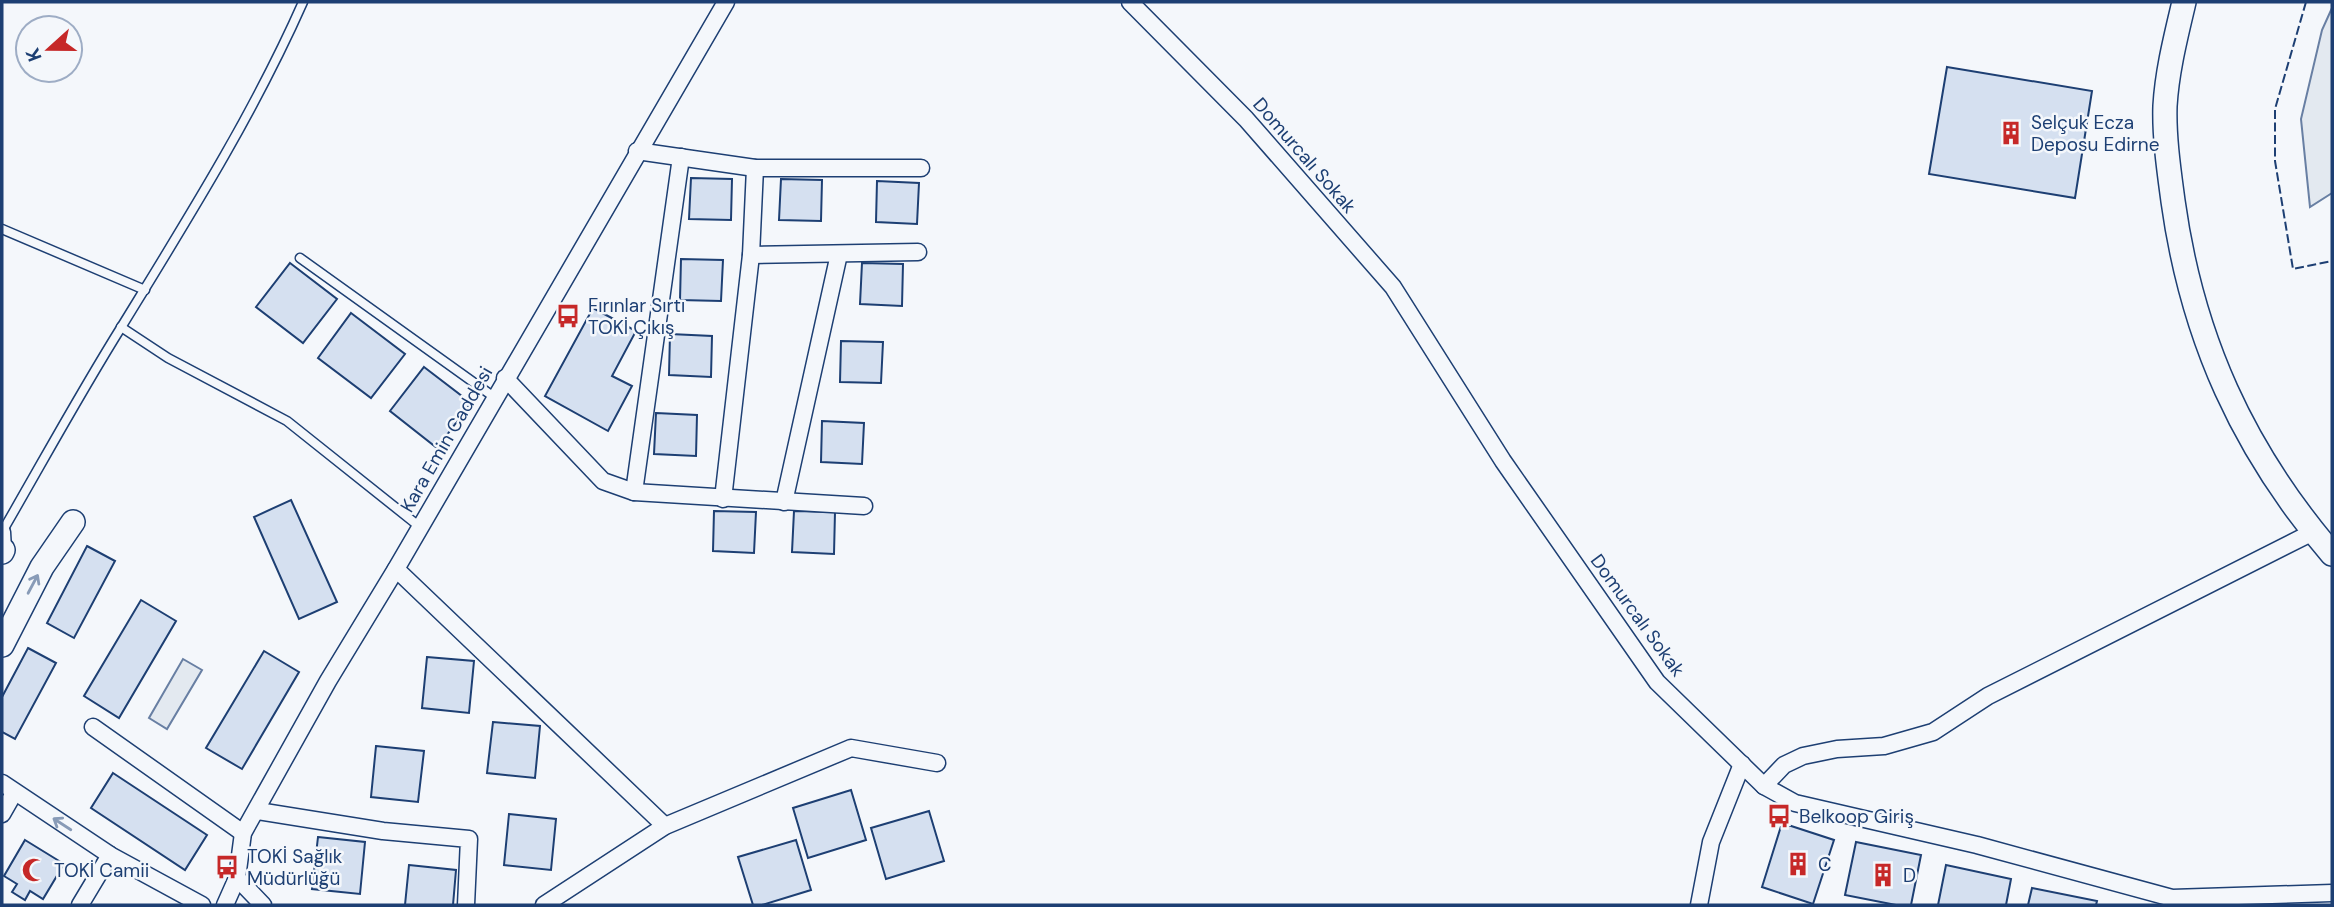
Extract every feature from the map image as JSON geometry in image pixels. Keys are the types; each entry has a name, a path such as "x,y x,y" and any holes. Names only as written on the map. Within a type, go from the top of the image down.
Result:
{"main road":[{"path":"2184,2 2165,107 2169,170 2178,238 2195,309 2210,353 2244,427 2269,469 2313,532 2332,554"},
{"path":"2,645 42,567 73,522"}],"street":[{"name":"Kara Emin Caddesi","path":"225,905 237,878 243,833 258,811 328,681 726,2"},
{"name":"Domurcalı Sokak","path":"1130,2 1246,119 1393,287 1503,461 1657,682 1763,786 1795,803 1977,845 2172,898 2332,893"},
{"path":"637,151 755,168 921,169"},
{"path":"634,492 681,157"},
{"path":"723,499 751,255 755,168"},
{"path":"751,255 918,252"},
{"path":"784,502 839,254"},
{"path":"505,378 603,481 634,492 864,506"},
{"path":"1763,786 1784,765 1803,755 1837,749 1884,747 1933,732 1988,696 2313,532"},
{"path":"396,569 665,826"},
{"path":"93,727 243,833"},
{"path":"544,905 665,826 851,748 937,763"},
{"path":"1699,905 1711,842 1742,764"},
{"path":"2,814 8,788 110,855 202,905"},
{"path":"258,811 383,831 469,839 466,905"},
{"path":"80,905 110,855"},
{"path":"237,878 263,905"}],"lane":[{"path":"2,541 121,327 274,67 303,2"},
{"path":"2,229 145,290"},
{"path":"300,258 494,397"},
{"path":"121,327 168,358 287,421 420,527"}],"shaded area":[{"path":"2332,8 2332,193 2310,207 2301,119 2322,30"},
{"path":"183,659 202,670 167,729 149,718"}],"building":[{"name":"Selçuk Ecza Deposu Edirne","path":"1947,67 2092,91 2075,198 1929,174"},
{"path":"691,178 732,179 731,220 689,219"},
{"path":"781,179 822,180 821,221 779,220"},
{"path":"877,181 919,183 917,224 876,222"},
{"path":"681,259 723,260 721,301 680,300"},
{"path":"290,263 337,299 303,343 256,307"},
{"path":"862,263 903,264 902,306 860,304"},
{"path":"593,308 636,331 612,376 632,386 608,431 545,396"},
{"path":"351,313 405,354 371,398 318,358"},
{"path":"670,334 712,336 711,377 669,375"},
{"path":"841,341 883,342 881,383 840,382"},
{"path":"424,367 471,403 437,448 390,411"},
{"path":"656,413 697,415 696,456 654,454"},
{"path":"822,421 864,423 862,464 821,462"},
{"path":"291,500 337,602 299,619 254,517"},
{"path":"714,511 756,512 754,553 713,551"},
{"path":"794,511 835,512 834,554 792,552"},
{"path":"87,546 115,561 74,638 47,623"},
{"path":"141,600 176,621 119,718 84,696"},
{"path":"28,648 56,663 15,739 2,732 2,697"},
{"path":"264,651 299,672 242,769 206,748"},
{"path":"427,657 474,661 469,713 422,708"},
{"path":"493,722 540,726 535,778 487,773"},
{"path":"376,746 424,751 418,802 371,797"},
{"path":"113,773 207,835 185,870 91,808"},
{"path":"851,790 866,840 808,858 793,808"},
{"path":"929,811 944,861 886,879 871,828"},
{"path":"509,814 556,819 551,870 504,865"},
{"name":"C","path":"1782,823 1834,840 1813,904 1762,887"},
{"path":"318,837 365,842 360,894 312,889"},
{"name":"TOKİ Camii","path":"25,840 64,864 43,899 30,891 25,900 12,892 17,884 4,876"},
{"path":"796,840 811,890 762,905 753,905 738,857"},
{"name":"D","path":"1856,842 1921,855 1911,905 1896,905 1845,895"},
{"path":"409,865 456,870 453,905 405,905"},
{"path":"1946,865 2011,879 2006,905 1938,905"},
{"path":"2032,888 2097,901 2096,905 2028,905"}],"fence":[{"path":"2306,2 2275,109 2275,161 2293,269 2332,261"}],"place":[{"name":"Selçuk Ecza Deposu Edirne","path":"2011,133"},
{"name":"Fırınlar Sırtı TOKİ Çıkış","path":"568,316"},
{"name":"Belkoop Giriş","path":"1779,816"},
{"name":"C","path":"1798,864"},
{"name":"TOKİ Sağlık Müdürlüğü","path":"227,867"},
{"name":"TOKİ Camii","path":"34,870"},
{"name":"D","path":"1883,875"}]}
